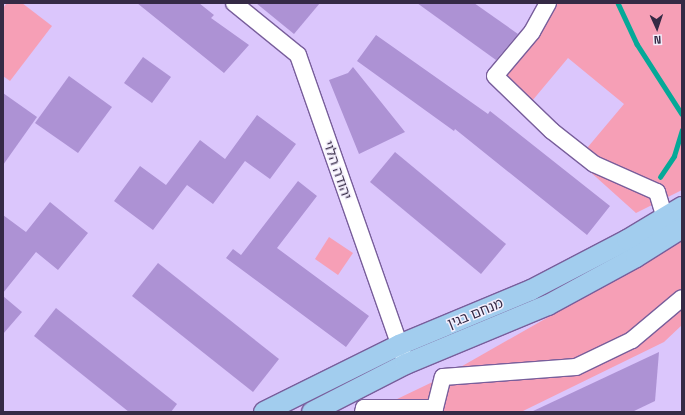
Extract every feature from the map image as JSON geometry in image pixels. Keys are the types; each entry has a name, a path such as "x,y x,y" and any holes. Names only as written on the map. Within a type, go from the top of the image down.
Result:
{"main road":[{"name":"מנחם בגין","path":"264,412 399,345 531,290 666,218 682,207"},
{"name":"מנחם בגין","path":"312,412 406,364 548,304 636,257 682,228"}],"street":[{"name":"יהודה הלוי","path":"234,3 298,55 406,364"},
{"path":"548,3 532,32 494,76 552,131 594,164 657,192 666,218"},
{"path":"363,412 364,408 434,410 443,377 576,367 632,340 682,298"}],"shaded area":[{"path":"7,3 22,3 52,26 10,81 3,76 3,8"},
{"path":"557,3 682,3 682,190 636,213 577,160 624,104 568,58 532,101 505,73"},
{"path":"329,237 353,253 338,275 315,259"},
{"path":"682,241 682,325 664,342 521,412 370,412 443,377"}],"building":[{"path":"137,3 199,3 214,15 211,18 249,45 224,73"},
{"path":"256,3 320,3 294,34"},
{"path":"417,3 474,3 518,34 496,60"},
{"path":"376,35 488,114 490,111 610,206 587,235 455,129 454,131 357,61"},
{"path":"143,57 171,77 152,103 124,83"},
{"path":"353,67 405,132 359,154 329,80 348,73"},
{"path":"69,76 112,107 78,153 35,123"},
{"path":"3,93 37,117 3,165"},
{"path":"257,115 296,144 270,179 245,161 213,204 187,185 153,230 114,201 140,166 166,185 200,140 225,159"},
{"path":"395,152 506,244 481,274 370,182"},
{"path":"298,181 317,196 277,248 369,316 346,347 226,258 233,249 241,255"},
{"path":"50,202 88,233 58,270 36,252 3,293 3,215 26,232"},
{"path":"158,263 279,359 253,392 132,296"},
{"path":"3,296 22,312 3,334"},
{"path":"56,308 177,404 171,412 129,412 34,336"},
{"path":"659,352 655,401 632,412 531,412"}],"waterway":[{"path":"618,3 637,44 682,114"},
{"path":"660,177 674,156 682,130"}]}
